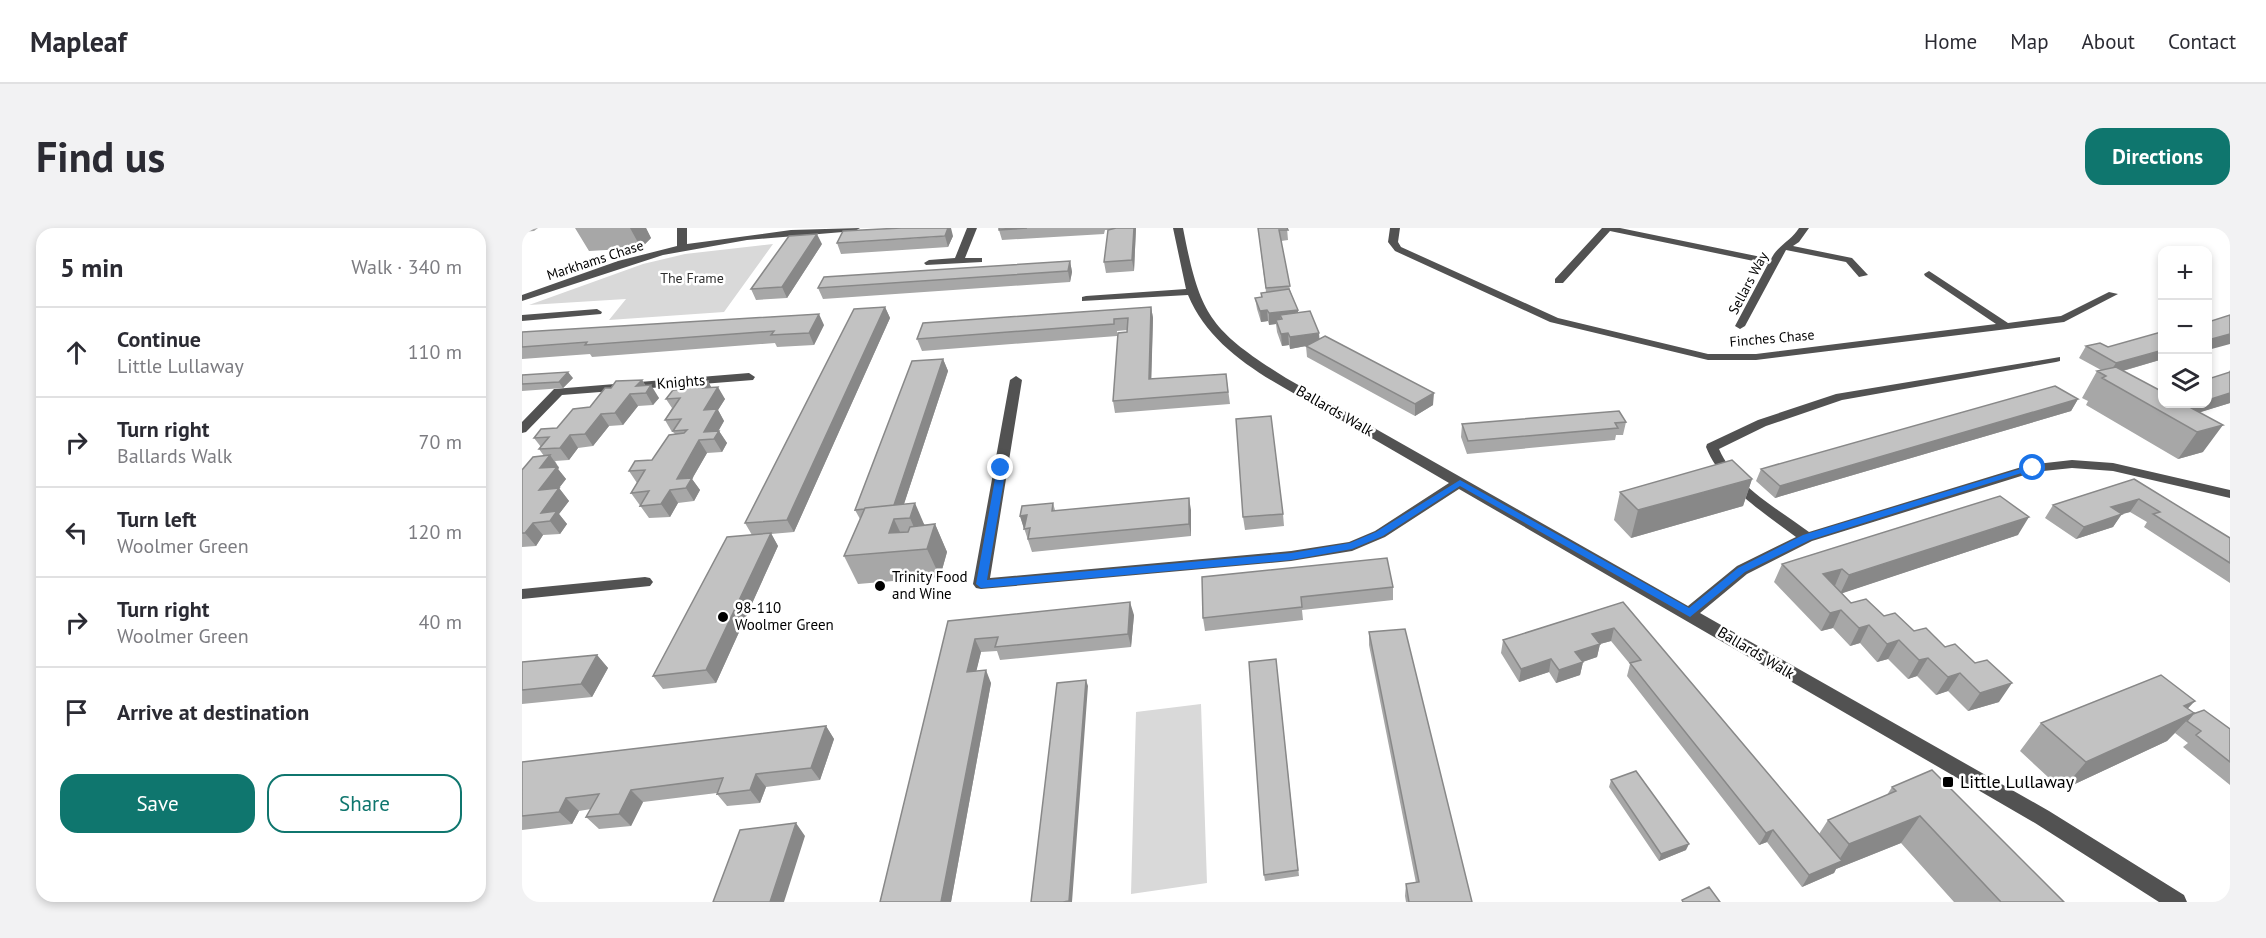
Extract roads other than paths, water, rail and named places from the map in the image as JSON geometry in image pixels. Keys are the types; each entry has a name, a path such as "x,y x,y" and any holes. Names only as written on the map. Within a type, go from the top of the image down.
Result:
{"street":[{"path":"682,228 682,248"},
{"name":"Markhams Chase","path":"522,298 621,265 682,248 766,235 855,228"},
{"path":"959,261 972,228"},
{"name":"Ballards Walk","path":"1178,228 1192,292 1201,313 1215,330 1242,355 1282,381 2042,817 2177,902"},
{"name":"Finches Chase","path":"1395,228 1393,242 1398,249 1554,320 1708,357 1756,357 2064,319 2113,294"},
{"path":"1559,281 1607,228 1775,262"},
{"name":"Sellars Way","path":"1740,326 1784,247 1796,240 1804,228"},
{"path":"1784,247 1850,260 1863,275"},
{"path":"929,263 979,260"},
{"path":"1929,274 2004,325"},
{"path":"1086,299 1192,292"},
{"path":"522,318 597,312"},
{"path":"1807,538 1726,473 1714,457 1712,447 1762,423 1840,398 2056,359"},
{"name":"Knights","path":"522,429 558,392 748,377"},
{"path":"1016,380 981,584 1291,556 1352,546 1398,524 1460,482"},
{"path":"1690,613 1742,570 1807,538 2033,468 2072,464 2113,467 2230,494"},
{"path":"522,594 645,582"}],"place":[{"name":"Trinity Food and Wine","path":"880,586"},
{"name":"98-110 Woolmer Green","path":"723,617"},
{"name":"Little Lullaway","path":"1948,782"}],"park label":[{"name":"The Frame","path":"692,278"}]}
